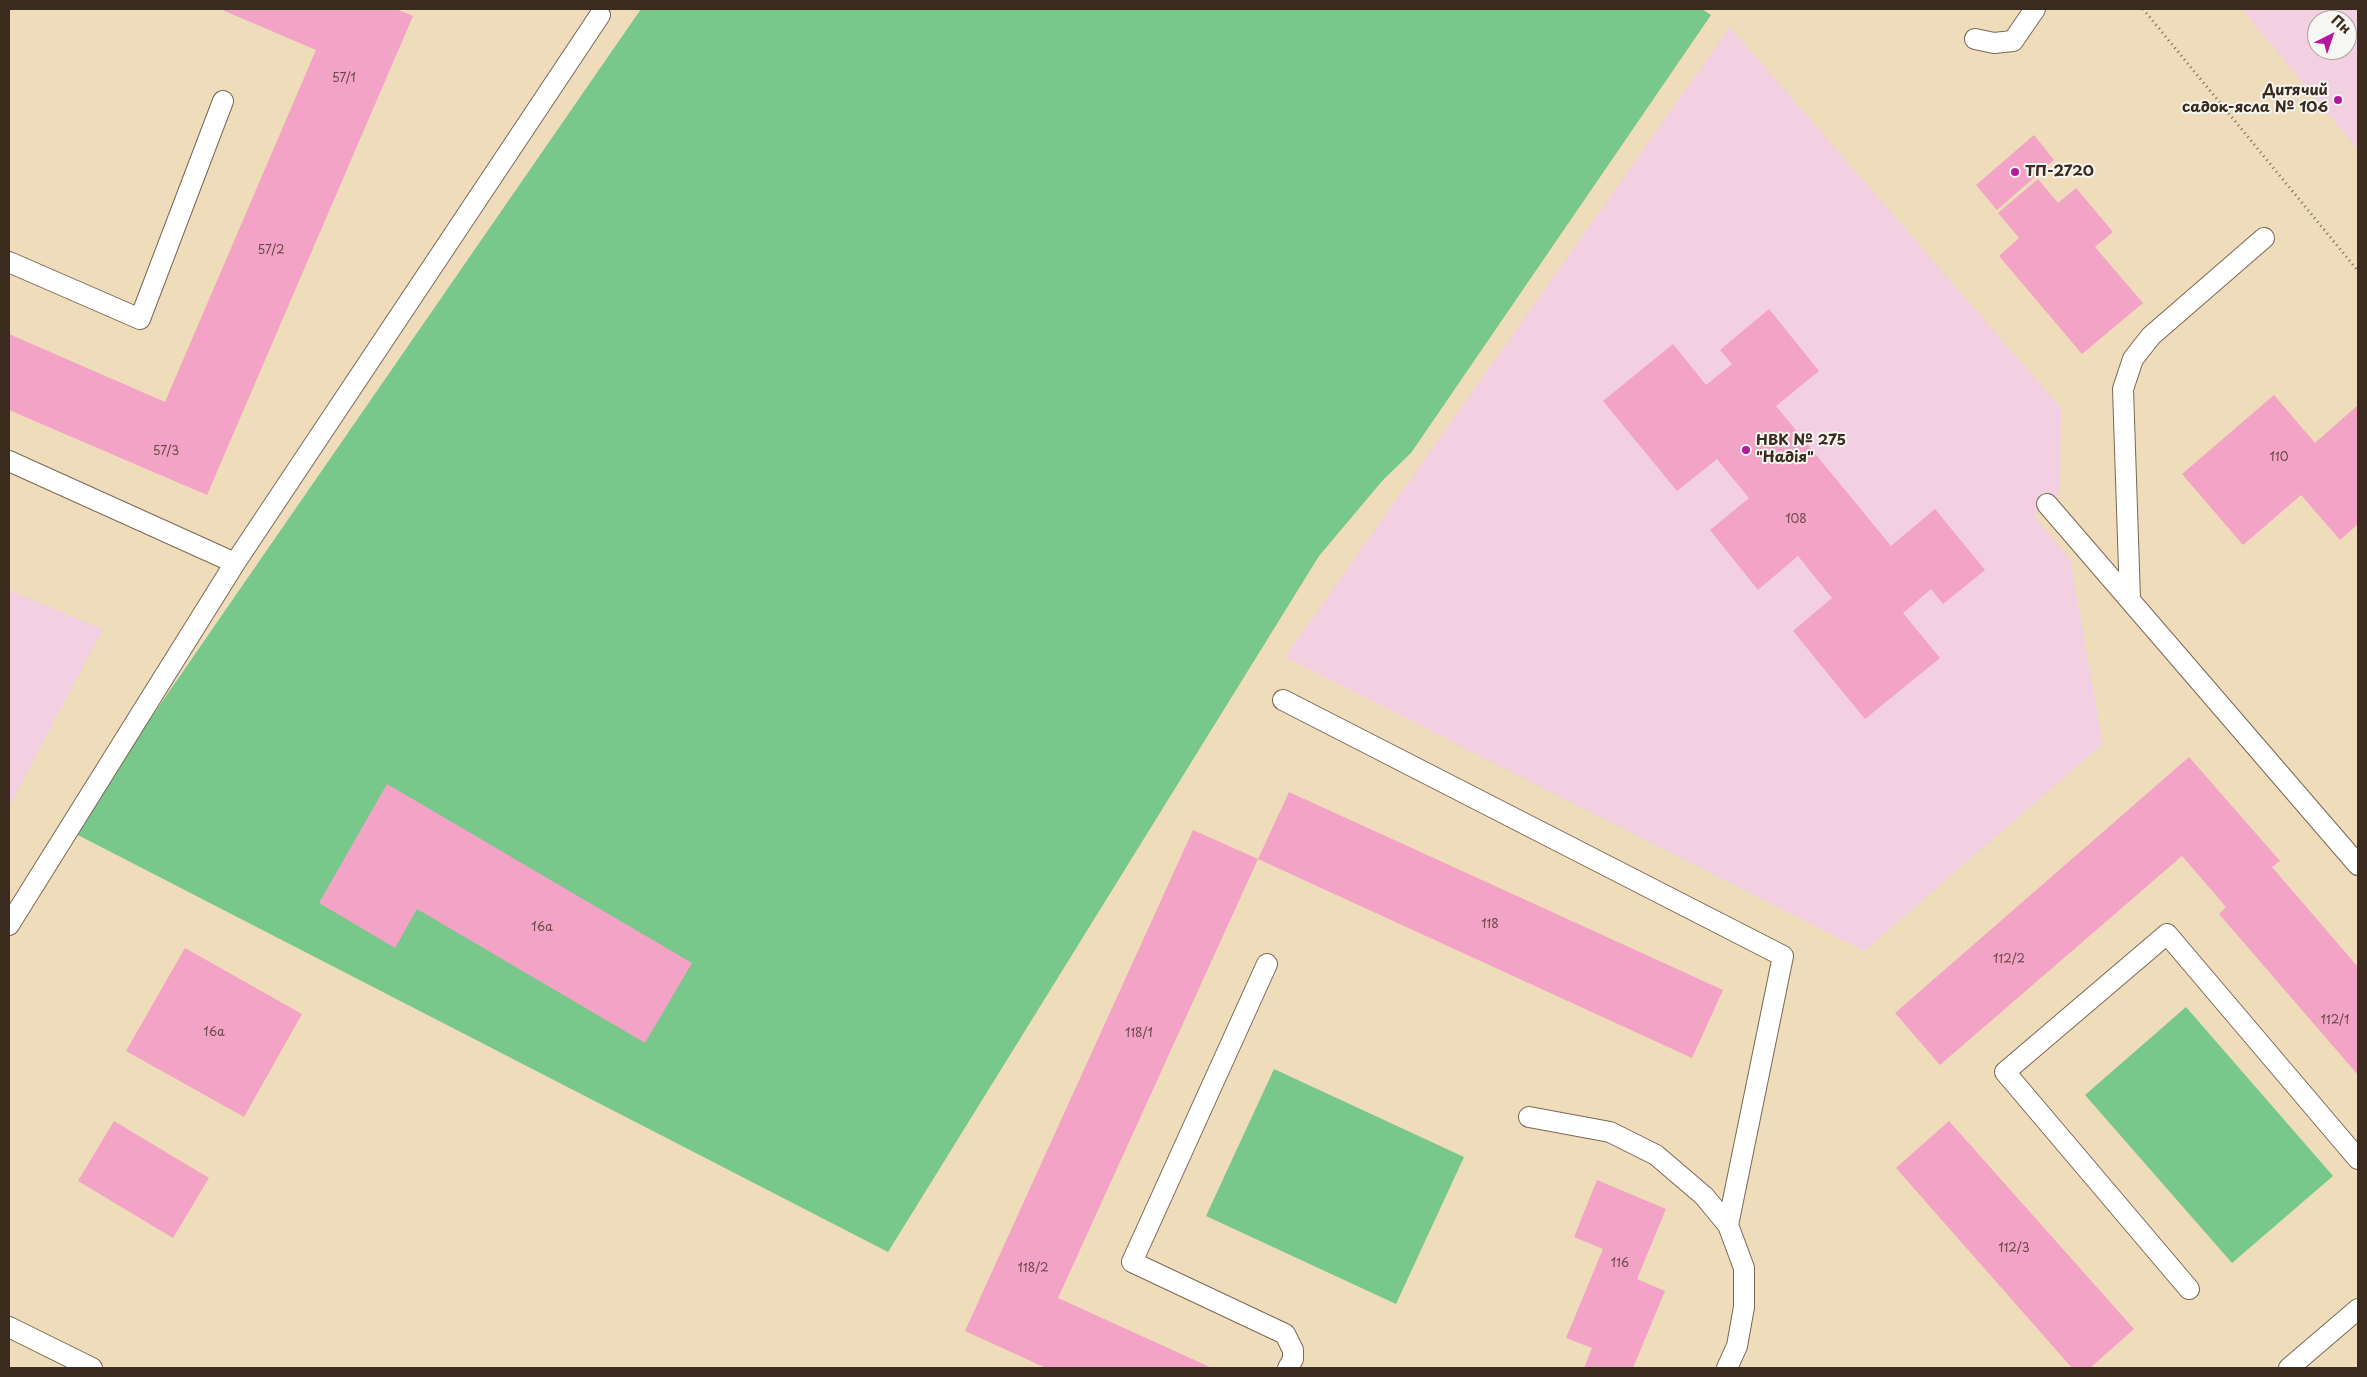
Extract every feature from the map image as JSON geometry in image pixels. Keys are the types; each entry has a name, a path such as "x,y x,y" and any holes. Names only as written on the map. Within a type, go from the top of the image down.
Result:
{"lane":[{"path":"1975,39 1994,43 2013,41 2035,9"},
{"path":"9,925 235,563 596,11"},
{"path":"9,262 140,318 223,101"},
{"path":"2130,599 2123,389 2133,360 2151,336 2264,238"},
{"path":"9,461 235,563"},
{"path":"2047,504 2358,865"},
{"path":"1283,700 1782,956 1728,1225"},
{"path":"2189,1289 2005,1072 2167,934 2358,1159"},
{"path":"1267,964 1132,1262 1285,1334 1293,1350 1288,1368"},
{"path":"1529,1117 1610,1132 1656,1155 1704,1196 1728,1225 1744,1268 1744,1307 1737,1346 1727,1368"},
{"path":"2289,1368 2358,1309"},
{"path":"9,1327 92,1368"}],"path":[{"path":"2143,9 2358,271"}],"shaded area":[{"name":"Дитячий садок-ясла № 106","path":"2242,9 2358,9 2358,150"},
{"name":"НВК № 275 \"Надія\"","path":"1730,27 2061,408 2060,492 2034,516 2070,559 2103,744 1864,951 1285,657"},
{"path":"9,590 103,629 9,807"}],"green space":[{"path":"641,9 1702,9 1711,15 1411,453 1383,480 1319,556 888,1252 72,832"},
{"path":"2186,1007 2333,1176 2232,1263 2085,1095"},
{"path":"1274,1069 1464,1157 1396,1304 1206,1216"}],"building":[{"path":"220,9 396,9 413,16 207,495 9,410 9,334 165,402 316,50"},
{"name":"ТП-2720","path":"2034,135 2054,160 1997,210 1976,185"},
{"path":"2038,179 2058,203 2076,188 2113,232 2095,247 2143,303 2082,354 1999,256 2019,238 1998,213"},
{"path":"1769,309 1819,371 1776,406 1891,546 1935,509 1985,570 1943,604 1931,589 1903,613 1940,658 1865,719 1793,631 1832,598 1798,556 1758,590 1710,530 1749,498 1717,459 1677,491 1603,401 1673,344 1706,385 1732,364 1720,350"},
{"path":"2274,395 2315,443 2358,405 2358,524 2340,540 2301,495 2243,545 2182,474"},
{"path":"2189,757 2280,861 2272,867 2358,967 2358,1075 2219,914 2226,907 2182,856 1940,1065 1895,1013"},
{"path":"387,784 692,963 645,1043 417,909 395,948 319,903"},
{"path":"1289,792 1723,990 1692,1058 1258,859"},
{"path":"1193,830 1258,859 1058,1298 1212,1368 1046,1368 965,1331"},
{"path":"185,948 302,1014 244,1117 126,1051"},
{"path":"114,1121 209,1178 173,1238 78,1181"},
{"path":"1949,1121 2134,1329 2090,1368 2072,1368 1896,1168"},
{"path":"1597,1180 1666,1209 1637,1279 1665,1291 1633,1368 1584,1368 1592,1348 1566,1338 1603,1249 1574,1237"}],"place":[{"name":"Дитячий садок-ясла № 106","path":"2338,100"},
{"name":"ТП-2720","path":"2015,172"},
{"name":"НВК № 275 \"Надія\"","path":"1746,450"}]}
